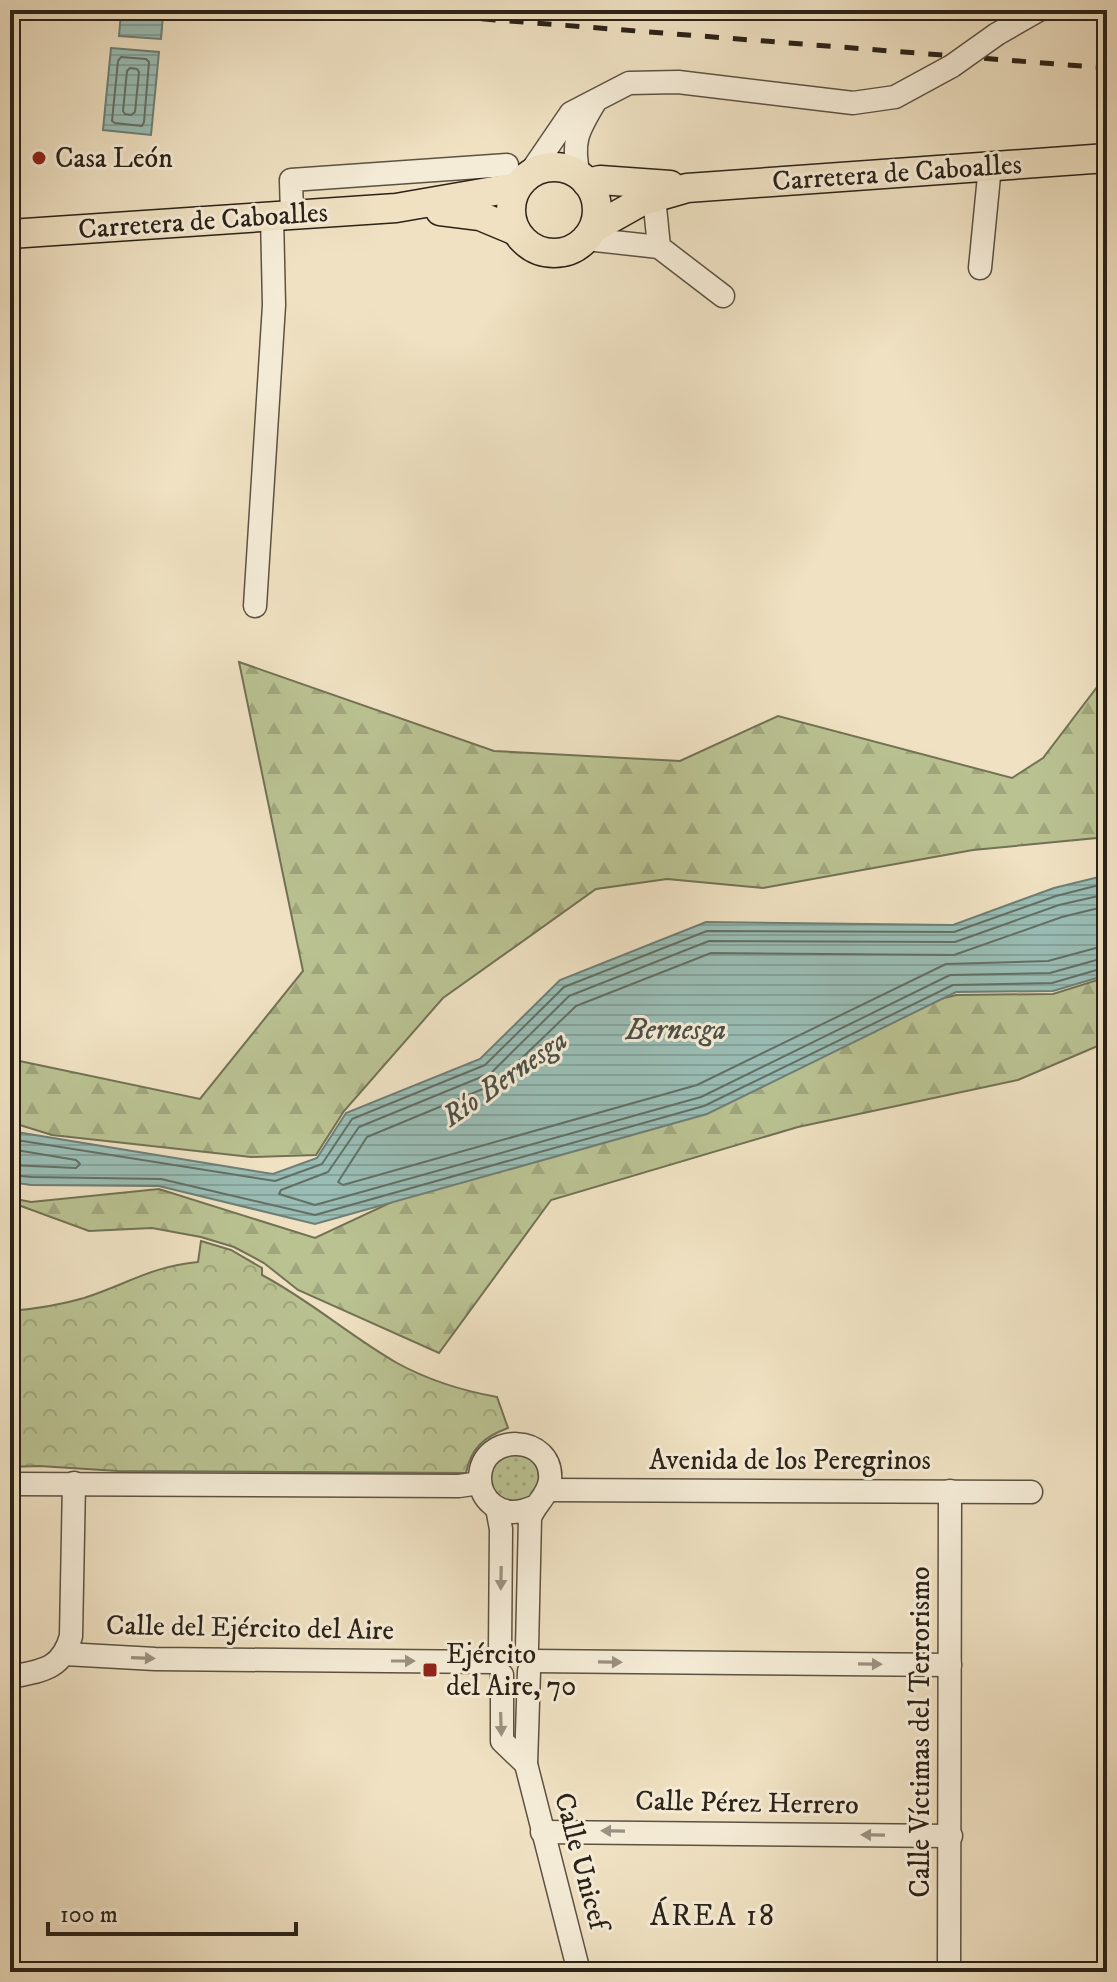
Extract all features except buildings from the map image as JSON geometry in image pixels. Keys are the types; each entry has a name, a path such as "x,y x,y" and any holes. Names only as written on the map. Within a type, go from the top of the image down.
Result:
{"main road":[{"name":"Carretera de Caboalles","path":"590,234 654,197 687,188 1107,158"},
{"path":"553,167 563,168 583,179 593,190 597,208 590,234 570,250 546,253 534,249 516,231 511,207 517,176 553,167"},
{"name":"Carretera de Caboalles","path":"396,208 517,176"},
{"name":"Carretera de Caboalles","path":"583,179 687,188"},
{"name":"Carretera de Caboalles","path":"10,234 396,208 463,212 516,231"}],"street":[{"path":"255,606 274,305 282,215 291,180 517,176 571,113 629,83 678,82 853,103 895,97 952,66 997,34 1039,10"},
{"path":"583,179 575,143 581,124 597,98"},
{"path":"980,268 990,166"},
{"path":"654,197 659,247"},
{"path":"590,234 659,247 723,296"},
{"path":"519,1443 531,1446 541,1454 548,1465 550,1477 541,1499 522,1512 509,1512 488,1501 480,1483 481,1470 494,1449 519,1443"},
{"path":"10,1677 54,1666 65,1654 71,1636 74,1483"},
{"path":"10,1484 459,1486 480,1483"},
{"name":"Calle Víctimas del Terrorismo","path":"949,1972 950,1491"},
{"name":"Avenida de los Peregrinos","path":"541,1499 1031,1492"},
{"name":"Calle Unicef","path":"541,1499 529,1529 526,1764 579,1972"},
{"name":"Calle Unicef","path":"497,1508 501,1529 501,1735 505,1745 526,1764"},
{"path":"510,1643 522,1644 529,1660 524,1676 513,1679 499,1662 510,1643"},
{"name":"Calle del Ejército del Aire","path":"65,1654 155,1659 499,1662"},
{"path":"529,1660 950,1665"},
{"name":"Calle Pérez Herrero","path":"542,1832 951,1836"}],"green space":[{"path":"239,662 494,751 680,761 778,716 1012,778 1043,758 1107,674 1107,837 973,850 763,888 667,879 596,889 443,998 344,1111 316,1155 251,1157 52,1135 10,1122 10,1059 200,1099 303,971"},
{"path":"1107,977 1107,1042 1018,1080 798,1127 551,1200 439,1353 298,1290 264,1263 234,1247 152,1228 89,1231 10,1202 10,1198 31,1202 159,1189 315,1238 696,1060 956,995 1053,994"},
{"path":"201,1241 231,1250 262,1268 262,1275 397,1363 446,1384 497,1397 508,1428 480,1444 471,1457 466,1473 118,1471 10,1467 10,1311 75,1300 153,1272 198,1262"},
{"path":"514,1453 531,1461 539,1478 531,1495 514,1503 497,1495 489,1478 497,1461"}],"water":[{"path":"121,12 163,15 161,39 119,36"},
{"path":"111,48 159,52 151,135 103,130"},
{"name":"Bernesga","path":"1107,875 1107,975 1053,991 956,992 707,1114 315,1224 159,1186 31,1185 10,1182 10,1131 273,1174 317,1158 346,1113 480,1059 560,980 706,922 953,925 1054,888"}],"railway":[{"path":"370,10 1107,68"}],"place":[{"name":"Casa León","path":"39,158"},
{"name":"Ejército del Aire, 70","path":"430,1670"}],"district":[{"name":"ÁREA 18","path":"713,1916"}],"water label":[{"name":"Río Bernesga","path":"505,1079"}]}
